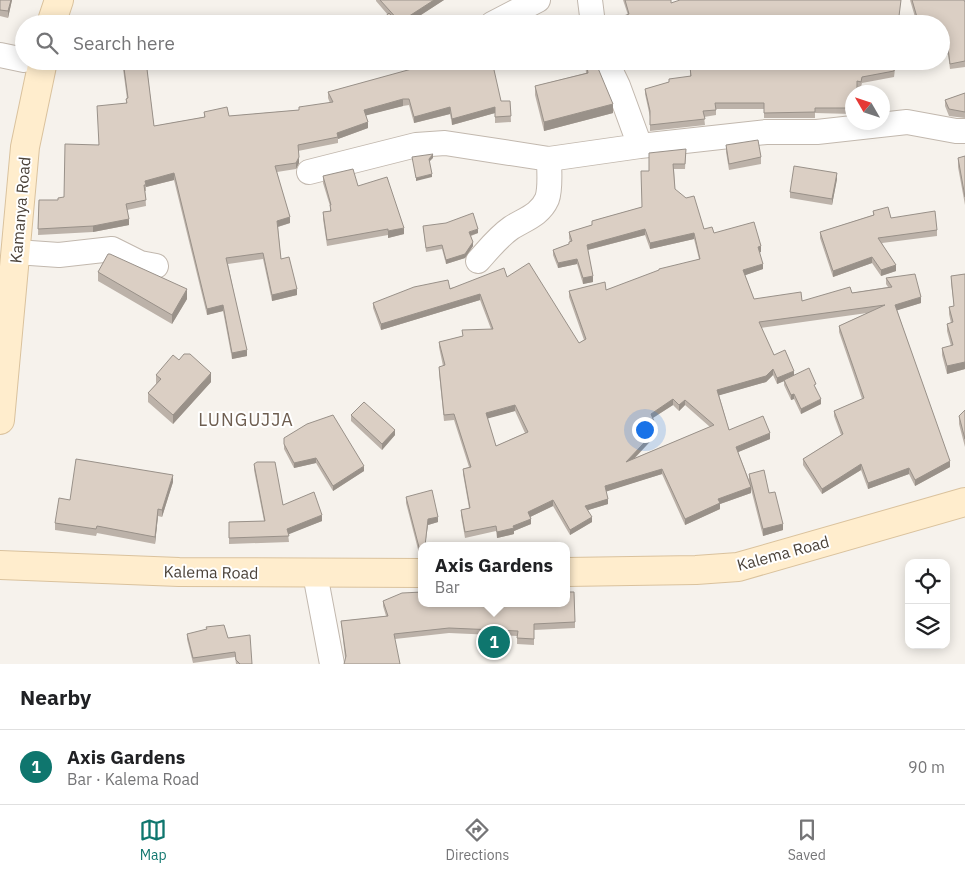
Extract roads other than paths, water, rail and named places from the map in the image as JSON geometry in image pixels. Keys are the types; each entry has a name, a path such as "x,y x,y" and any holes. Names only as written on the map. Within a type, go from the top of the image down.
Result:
{"street":[{"path":"54,15 58,0"},
{"path":"509,15 538,0"},
{"path":"590,0 591,15"},
{"path":"0,55 15,58"},
{"name":"Kamanya Road","path":"0,420 25,146 34,70"},
{"path":"610,70 640,146"},
{"path":"309,172 416,145 445,143 550,159 640,146 766,132 816,132 907,122 965,131"},
{"path":"478,261 511,228 535,214 543,206 548,196 550,159"},
{"path":"16,252 59,255 112,249 140,263 156,266"},
{"name":"Kalema Road","path":"570,572 696,570 738,567 965,502"},
{"name":"Kalema Road","path":"0,565 179,572 418,573"},
{"path":"315,574 332,664"}],"place":[{"name":"Axis Gardens","path":"494,642"}],"district":[{"name":"LUNGUJJA","path":"246,419"}]}
